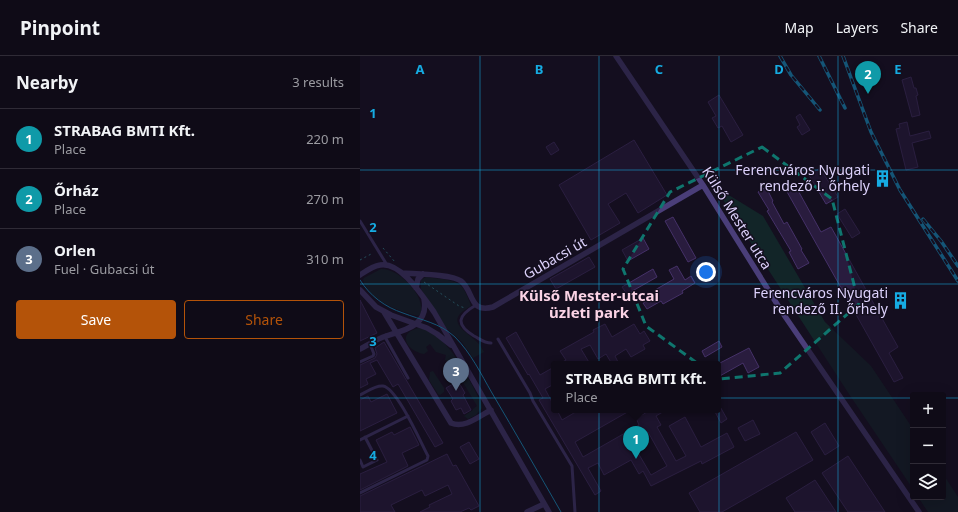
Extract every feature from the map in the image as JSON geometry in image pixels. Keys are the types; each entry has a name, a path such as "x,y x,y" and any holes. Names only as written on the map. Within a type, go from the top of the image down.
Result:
{"street":[{"name":"Külső Mester utca","path":"616,56 703,185 782,312 919,512"},
{"name":"Gubacsi út","path":"476,305 483,309 493,307 703,185"},
{"path":"361,273 376,266 387,265 402,273 424,298 434,312 549,512"},
{"path":"402,273 452,278 462,282 476,305"},
{"path":"416,288 418,279 423,274"},
{"path":"360,290 372,304 384,312 437,334 455,349"},
{"path":"360,349 385,337 397,334 416,324 421,319 424,312 424,298"},
{"path":"384,312 451,423 456,425 466,424 491,410"},
{"path":"527,512 544,504"}],"lane":[{"path":"360,221 387,265"},
{"path":"476,305 462,316 462,327 486,343 491,344"},
{"path":"385,337 408,378"},
{"path":"498,339 572,466 574,512"},
{"path":"360,362 374,356 370,344"},
{"path":"360,395 377,387 383,386 390,389 408,416 428,456 427,460 360,493"},
{"path":"360,440 408,416"},
{"path":"360,460 363,466 377,460 366,437"}],"highlighted area":[{"path":"762,147 832,199 859,304 780,373 719,379 646,326 623,269 670,192"}],"green space":[{"path":"714,186 763,216 825,322 871,366 910,424 910,485 849,394"},
{"path":"381,269 396,273 410,285 420,300 420,315 418,316 394,308 371,294 363,280"},
{"path":"426,277 455,282 463,288 471,306 462,312 458,317 457,322 480,345 484,352 473,358 462,342 445,327 421,289 421,280"},
{"path":"419,328 430,332 440,339 464,370 481,402 482,408 476,415 468,419 464,416 477,406 451,362 445,360 446,355 436,352 430,344 426,347 428,351 424,354 413,349 406,342 408,334 412,330"},
{"path":"433,371 444,388 444,392 440,395 429,380 430,372"},
{"path":"946,479 958,497 958,512 928,512 920,500 946,500"}],"building":[{"path":"911,77 918,95 916,96 920,115 912,117 902,80"},
{"path":"719,95 743,135 731,142 722,126 718,128 712,118 716,116 708,102"},
{"path":"800,114 810,130 802,135 797,127 800,125 796,117"},
{"path":"907,122 910,136 929,131 931,138 912,143 918,167 906,170 896,129 900,128 899,124"},
{"path":"634,140 667,195 638,213 626,193 608,204 620,223 591,240 559,185"},
{"path":"554,142 559,150 551,155 546,147"},
{"path":"820,168 838,197 826,204 809,175"},
{"path":"795,185 821,232 831,227 898,347 889,353 903,378 894,382 786,190"},
{"path":"766,187 784,224 787,222 809,263 798,269 789,252 791,251 767,211 769,210 758,192"},
{"path":"845,209 860,233 852,238 837,214"},
{"path":"673,217 696,258 688,262 665,221"},
{"path":"643,238 649,249 628,261 622,250"},
{"path":"589,257 595,267 556,289 550,279"},
{"path":"677,266 685,280 691,276 695,283 682,291 683,293 663,304 661,301 647,309 643,303 657,295 655,290 674,279 669,270"},
{"path":"653,269 657,277 627,294 622,287"},
{"path":"360,300 377,333 360,341"},
{"path":"605,324 612,337 634,324 640,334 644,331 650,341 643,345 645,349 631,357 626,349 615,356 618,361 610,361 606,354 598,359 590,345 581,349 588,361 564,361 566,360 560,351 594,332 593,330"},
{"path":"516,332 540,375 551,369 551,386 545,389 551,400 551,413 558,413 562,420 574,413 626,413 575,442 583,457 639,425 636,418 645,413 661,413 656,416 661,425 657,427 676,461 686,456 669,426 685,417 701,447 727,433 734,447 702,464 701,461 651,486 643,471 639,474 631,460 604,475 598,463 588,468 601,491 595,495 539,400 543,398 529,374 528,375 506,338","holes":["648,432 667,466 651,475 630,439 640,433 641,435"]},
{"path":"719,341 722,347 705,357 702,351"},
{"path":"384,342 443,443 435,447 398,384 393,387 377,360 370,363 376,374 366,379 368,384 360,388 360,365 375,358 377,354 375,348"},
{"path":"749,348 759,367 748,373 743,363 721,375 721,362"},
{"path":"458,381 465,393 463,395 471,410 464,414 461,408 456,410 451,401 453,399 446,388"},
{"path":"387,394 397,413 360,431 360,400 368,396 371,402"},
{"path":"721,408 727,419 721,423 716,413 721,413"},
{"path":"753,420 760,434 745,441 738,428"},
{"path":"825,423 839,446 825,455 811,432"},
{"path":"410,427 419,445 402,453 408,466 360,490 360,474 387,462 376,440 392,432 394,435"},
{"path":"796,432 813,460 722,512 700,512 689,493"},
{"path":"469,442 479,459 470,464 460,447"},
{"path":"447,454 453,466 456,465 479,506 471,510 469,508 460,512 420,512 430,507 429,505 452,494 448,485 425,496 422,490 391,505 395,512 360,512 360,496"},
{"path":"848,456 885,512 848,512 822,473"},
{"path":"815,480 836,512 795,512 786,498"}],"tram line":[{"path":"360,280 368,291 384,304 396,311 430,322 443,328 461,343 475,364 561,512"}],"railway":[{"path":"780,56 791,75 820,110"},
{"path":"819,56 845,108"},
{"path":"843,56 871,132 900,190 958,281"},
{"path":"923,219 941,241 958,266"}],"place":[{"name":"Őrház","path":"868,94"},
{"name":"Ferencváros Nyugati rendező I. őrhely","path":"883,178"},
{"name":"Ferencváros Nyugati rendező II. őrhely","path":"901,301"},
{"name":"Orlen","path":"456,391"},
{"name":"STRABAG BMTI Kft.","path":"636,459"}],"district":[{"name":"Külső Mester-utcai üzleti park","path":"589,304"}]}
